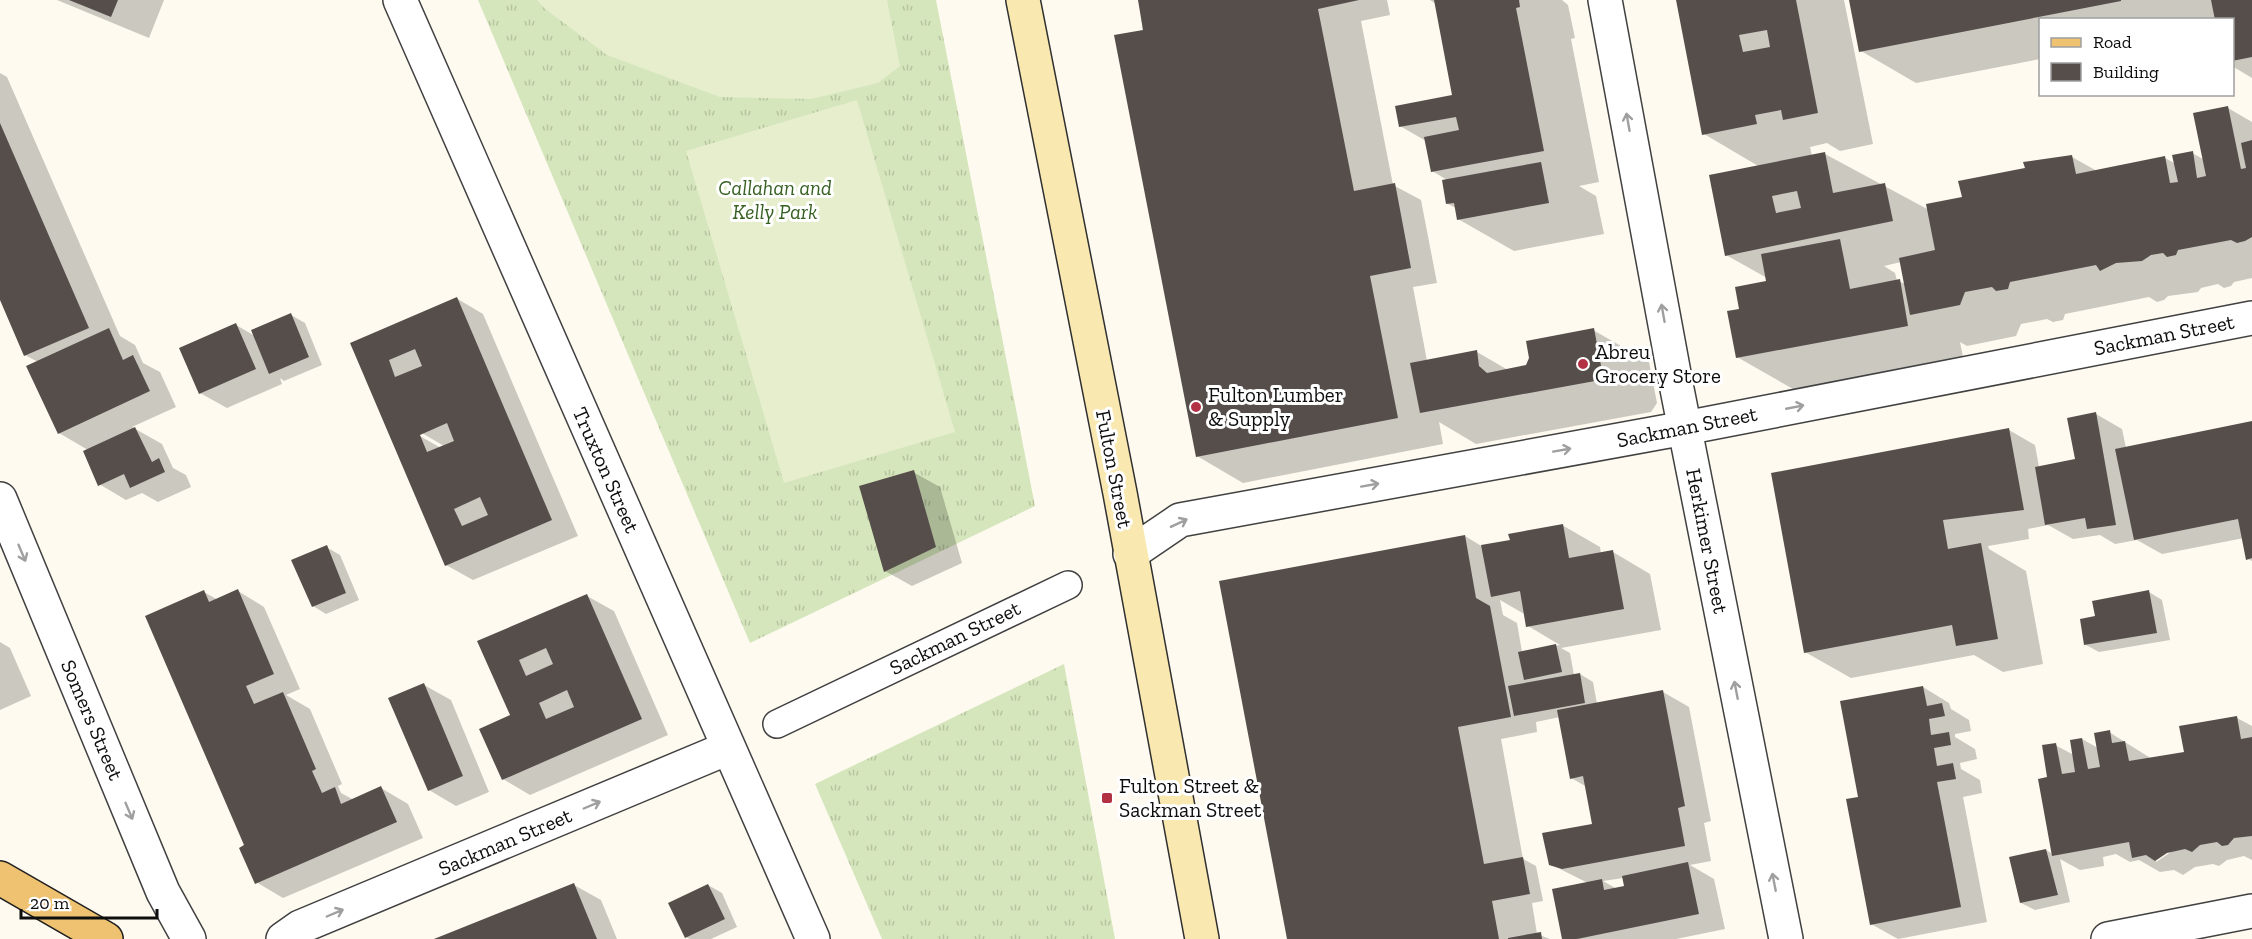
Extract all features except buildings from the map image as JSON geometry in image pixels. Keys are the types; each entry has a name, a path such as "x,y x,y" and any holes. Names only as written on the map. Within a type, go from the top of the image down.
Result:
{"main road":[{"name":"Fulton Street","path":"1023,0 1202,939"},
{"path":"0,878 106,939"}],"street":[{"name":"Truxton Street","path":"400,0 813,939"},
{"name":"Herkimer Street","path":"1605,0 1685,428 1786,939"},
{"name":"Sackman Street","path":"1130,554 1180,520 1685,428 2252,318"},
{"name":"Somers Street","path":"0,499 163,892 189,939"},
{"name":"Sackman Street","path":"777,724 1068,585"},
{"name":"Sackman Street","path":"283,939 300,927 728,748"},
{"path":"2108,939 2252,911"}],"green space":[{"name":"Callahan and Kelly Park","path":"478,0 936,0 1035,506 750,643"},
{"path":"537,0 887,0 900,66 878,83 811,99 720,97 607,55 544,8"},
{"path":"857,100 955,432 784,483 686,151"},
{"path":"1064,664 1115,939 882,939 815,784"}],"place":[{"name":"Abreu Grocery Store","path":"1583,364"},
{"name":"Fulton Lumber & Supply","path":"1196,407"},
{"name":"Fulton Street & Sackman Street","path":"1107,798"}]}
